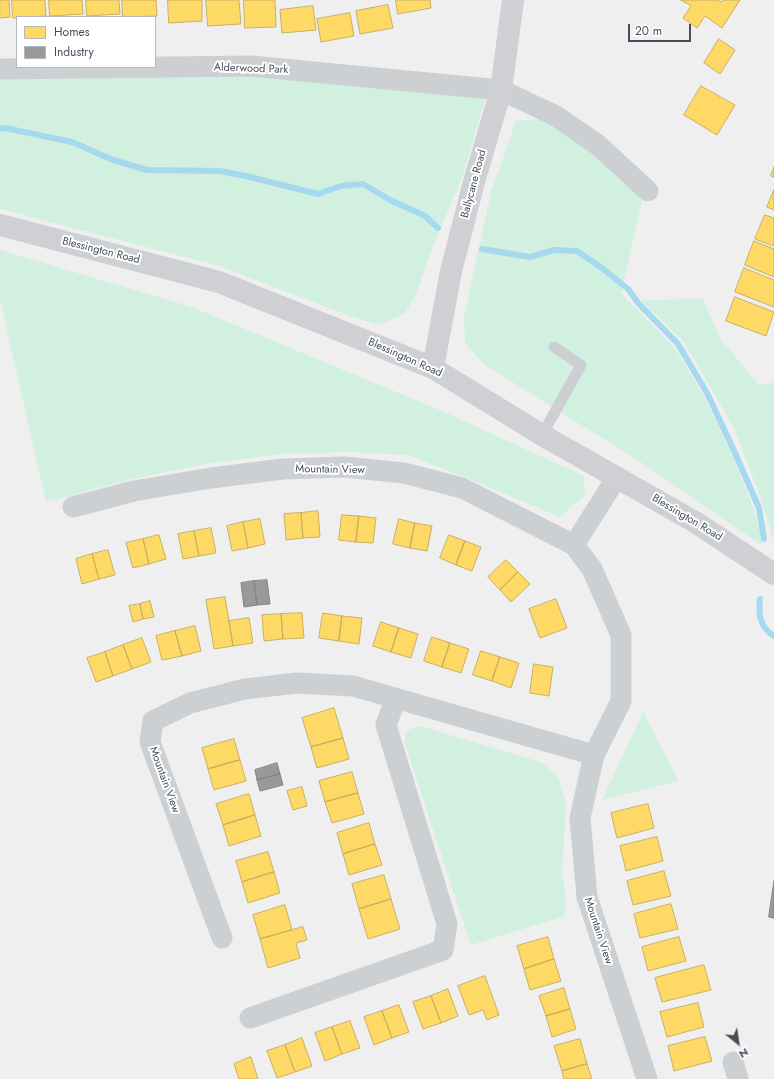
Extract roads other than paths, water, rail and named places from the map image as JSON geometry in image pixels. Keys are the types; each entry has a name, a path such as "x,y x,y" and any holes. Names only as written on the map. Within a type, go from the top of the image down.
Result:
{"main road":[{"name":"Ballycane Road","path":"433,368 453,263 474,182 501,90 513,0"},
{"name":"Blessington Road","path":"0,225 219,282 433,368 542,435 696,522 774,574"}],"street":[{"name":"Alderwood Park","path":"156,67 250,66 501,90 556,116 598,145 648,191"},
{"name":"Alderwood Park","path":"0,68 16,68"},
{"name":"Mountain View","path":"73,507 134,491 211,478 283,469 344,468 404,474 462,488 574,545 592,570 621,635 621,701 594,755 580,818 587,897 647,1079"},
{"path":"574,545 617,477"},
{"name":"Mountain View","path":"222,938 150,742 153,721 190,703 246,689 297,683 353,686 594,755"},
{"path":"250,1018 443,950 447,924 386,725 396,698"}],"lane":[{"path":"542,435 581,365 554,347"}],"waterway":[{"path":"0,129 5,128 72,142 113,160 147,170 220,171 318,194 341,186 363,184 390,200 425,216 438,228"},
{"path":"482,249 530,257 554,250 577,251 602,268 628,289 638,303 678,344 707,393 759,508 764,539"},
{"path":"760,599 759,610 761,620 766,629 774,636"}]}
